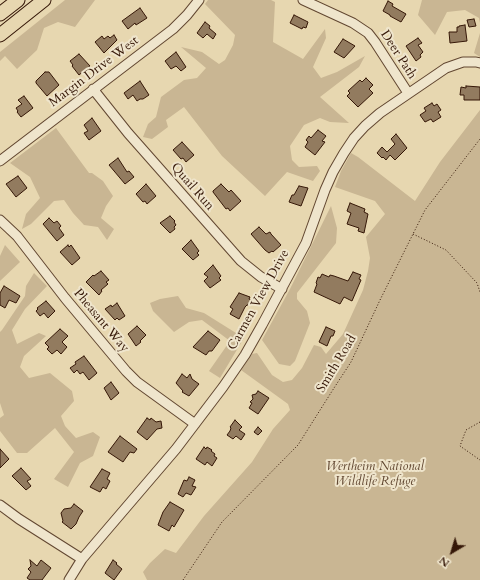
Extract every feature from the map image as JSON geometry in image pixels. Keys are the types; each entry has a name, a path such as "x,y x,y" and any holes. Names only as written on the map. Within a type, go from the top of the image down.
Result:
{"highway":[{"path":"0,14 18,0"},
{"path":"0,35 44,0"}],"street":[{"name":"Margin Drive West","path":"0,161 173,29 187,16 199,0"},
{"name":"Deer Path","path":"303,0 353,23 368,33 408,93"},
{"name":"Carmen View Drive","path":"69,580 82,559 196,424 245,354 306,243 325,190 344,153 354,138 365,126 408,93 446,68 463,62 480,63"},
{"name":"Quail Run","path":"93,89 128,133 241,261 261,277 282,289"},
{"name":"Pheasant Way","path":"0,220 17,236 65,298 126,371 138,382 196,424"},
{"path":"0,505 19,519 82,559"}],"path":[{"name":"Smith Road","path":"183,580 222,522 298,445 351,362 425,210 480,140"},
{"path":"413,233 446,250 477,283 480,292"},
{"path":"480,422 466,430 460,446 480,460"}],"green space":[{"path":"65,0 95,0 75,27 58,22 44,28 37,50 17,69 5,56 0,61 0,52"},
{"path":"208,0 271,0 275,2 273,42 303,59 325,29 326,38 313,67 321,78 337,72 365,56 359,67 320,97 349,123 330,122 320,118 304,125 290,146 292,160 299,167 317,166 320,171 313,181 287,172 265,196 222,156 184,107 166,120 168,127 152,139 143,137 148,124 156,117 161,97 184,80 197,78 206,68 181,47 202,52 219,64 225,60 233,45 235,35 205,4"},
{"path":"422,0 480,0 480,23 479,18 465,10 447,12 435,35 418,15"},
{"path":"480,33 480,57 474,53"},
{"name":"Wertheim National Wildlife Refuge","path":"480,110 480,580 147,580 143,572 150,563 165,549 176,553 204,516 252,462 273,429 290,410 288,404 241,370 252,354 257,353 272,375 283,382 292,380 302,368 314,345 321,347 326,354 343,334 363,290 368,271 370,258 366,237 385,214 375,201 335,187 341,171 351,153 415,201 440,162"},
{"path":"56,128 89,173 92,173 103,181 113,196 106,206 101,218 114,229 107,240 98,227 84,225 64,200 54,201 31,224 22,229 26,214 40,198 30,177 10,163"},
{"path":"331,206 337,228 336,243 297,293 297,299 307,311 310,323 295,361 290,366 279,364 262,340 290,289"},
{"path":"5,245 20,262 0,281 0,256"},
{"path":"34,273 47,286 25,309 12,330 17,344 39,333 46,336 24,356 20,367 29,378 50,373 72,391 74,401 61,416 65,426 76,438 93,432 100,437 93,456 80,463 68,487 54,479 74,452 55,428 27,453 17,453 0,431 0,418 4,415 0,403 0,332 25,296 26,286"},
{"path":"178,296 186,308 204,313 244,338 220,378 209,371 230,341 202,320 189,322 174,332 153,311 150,303 160,299"}],"building":[{"path":"388,1 393,4 392,6 406,14 401,22 383,11"},
{"path":"140,8 147,18 136,25 135,23 128,29 122,21"},
{"path":"294,15 308,22 306,28 303,27 302,29 290,23"},
{"path":"474,19 476,26 469,27 467,20"},
{"path":"205,22 216,34 213,39 207,34 203,38 197,33"},
{"path":"465,25 467,41 450,43 449,32 457,32 457,27"},
{"path":"114,35 117,40 104,53 95,42 102,36 104,39 108,36 110,38"},
{"path":"418,38 422,43 418,45 423,52 420,55 421,57 416,61 406,46"},
{"path":"343,39 355,46 344,58 334,52"},
{"path":"176,52 186,67 181,71 176,66 171,69 165,61"},
{"path":"79,54 90,66 79,75 70,61"},
{"path":"45,72 49,72 59,85 47,96 36,83 36,81"},
{"path":"366,78 373,85 369,89 373,93 358,107 347,96 350,93 348,91 360,80 362,82"},
{"path":"140,81 149,95 137,101 133,95 128,99 124,93"},
{"path":"466,86 480,87 480,100 464,100 464,95 460,95 461,87 466,88"},
{"path":"24,96 33,108 21,117 16,108 22,104 18,100"},
{"path":"432,103 434,106 437,104 441,110 438,112 441,117 433,122 431,119 425,122 420,115 426,111 424,108"},
{"path":"92,118 101,131 89,140 84,133 88,131 84,125"},
{"path":"318,130 326,136 322,141 325,142 315,155 305,147 308,142 306,140 309,136 311,138"},
{"path":"396,134 407,148 395,160 390,155 386,160 377,153 382,147 387,152 395,144 391,139"},
{"path":"182,142 194,155 186,162 173,150"},
{"path":"118,158 127,172 129,171 134,177 125,184 109,165"},
{"path":"18,176 27,188 16,197 6,184"},
{"path":"146,184 156,196 147,204 145,201 143,202 136,194"},
{"path":"221,184 229,192 231,190 241,201 230,211 228,208 226,209 213,192"},
{"path":"299,186 308,188 301,206 289,202"},
{"path":"350,203 365,209 364,212 368,214 364,233 358,231 359,228 347,224 351,213 347,211"},
{"path":"170,216 175,221 174,222 176,225 174,227 175,229 170,233 160,223"},
{"path":"49,218 54,223 57,221 61,226 59,228 64,235 57,241 43,224"},
{"path":"259,227 266,234 270,232 281,245 273,252 272,251 269,253 265,250 251,234"},
{"path":"191,240 199,251 197,253 199,255 193,260 182,249"},
{"path":"68,245 69,247 71,245 80,258 72,265 60,252"},
{"path":"213,265 221,276 219,278 221,280 210,288 204,281 208,277 204,274"},
{"path":"101,271 109,280 106,282 108,284 101,290 102,291 99,295 86,282 93,275 94,276"},
{"path":"353,272 361,275 359,279 361,280 352,301 344,297 340,304 314,292 318,277 320,278 322,274 348,281"},
{"path":"4,286 20,296 16,303 9,300 5,308 0,305 0,293"},
{"path":"239,293 250,297 249,299 251,300 245,307 239,319 230,314 233,309 230,307"},
{"path":"46,301 55,311 48,318 44,313 40,316 36,311 38,309 37,308"},
{"path":"117,303 125,316 119,320 117,318 115,320 105,309 111,305 112,307"},
{"path":"137,326 146,335 136,346 128,334"},
{"path":"326,327 335,331 327,346 319,342"},
{"path":"60,329 68,336 62,342 67,347 61,354 57,350 52,354 47,349 49,347 45,343"},
{"path":"208,331 220,340 212,351 209,351 206,355 193,347"},
{"path":"84,356 97,373 89,380 83,372 80,374 77,370 74,373 70,368 76,364 75,362"},
{"path":"182,374 187,378 190,374 192,379 199,384 189,396 182,392 183,391 176,383"},
{"path":"111,382 119,393 111,400 104,388"},
{"path":"258,391 269,398 258,414 249,408 252,403 250,402 253,399 252,395 256,394"},
{"path":"147,418 150,420 151,418 156,422 161,421 162,428 157,429 147,440 137,432"},
{"path":"235,420 242,427 239,430 245,434 241,440 236,436 233,439 227,435"},
{"path":"258,427 262,431 258,435 254,432"},
{"path":"120,436 137,449 134,453 130,452 123,462 108,452"},
{"path":"204,447 212,450 211,451 215,454 214,456 217,458 212,466 207,462 205,465 196,459"},
{"path":"0,449 9,459 0,468"},
{"path":"21,468 31,479 27,481 31,486 26,490 12,476"},
{"path":"102,469 110,473 107,479 110,481 106,489 103,487 100,492 90,487"},
{"path":"189,477 195,480 192,486 196,487 191,495 186,493 183,497 178,494 184,480 187,481"},
{"path":"170,502 184,510 174,527 172,525 169,531 158,525 163,512"},
{"path":"74,504 83,511 76,524 71,529 62,522 61,513 64,509 71,508"},
{"path":"30,560 37,566 41,560 51,568 42,580 30,580 27,578 31,572 28,569 31,566"},
{"path":"113,560 122,569 114,580 105,573"}]}
